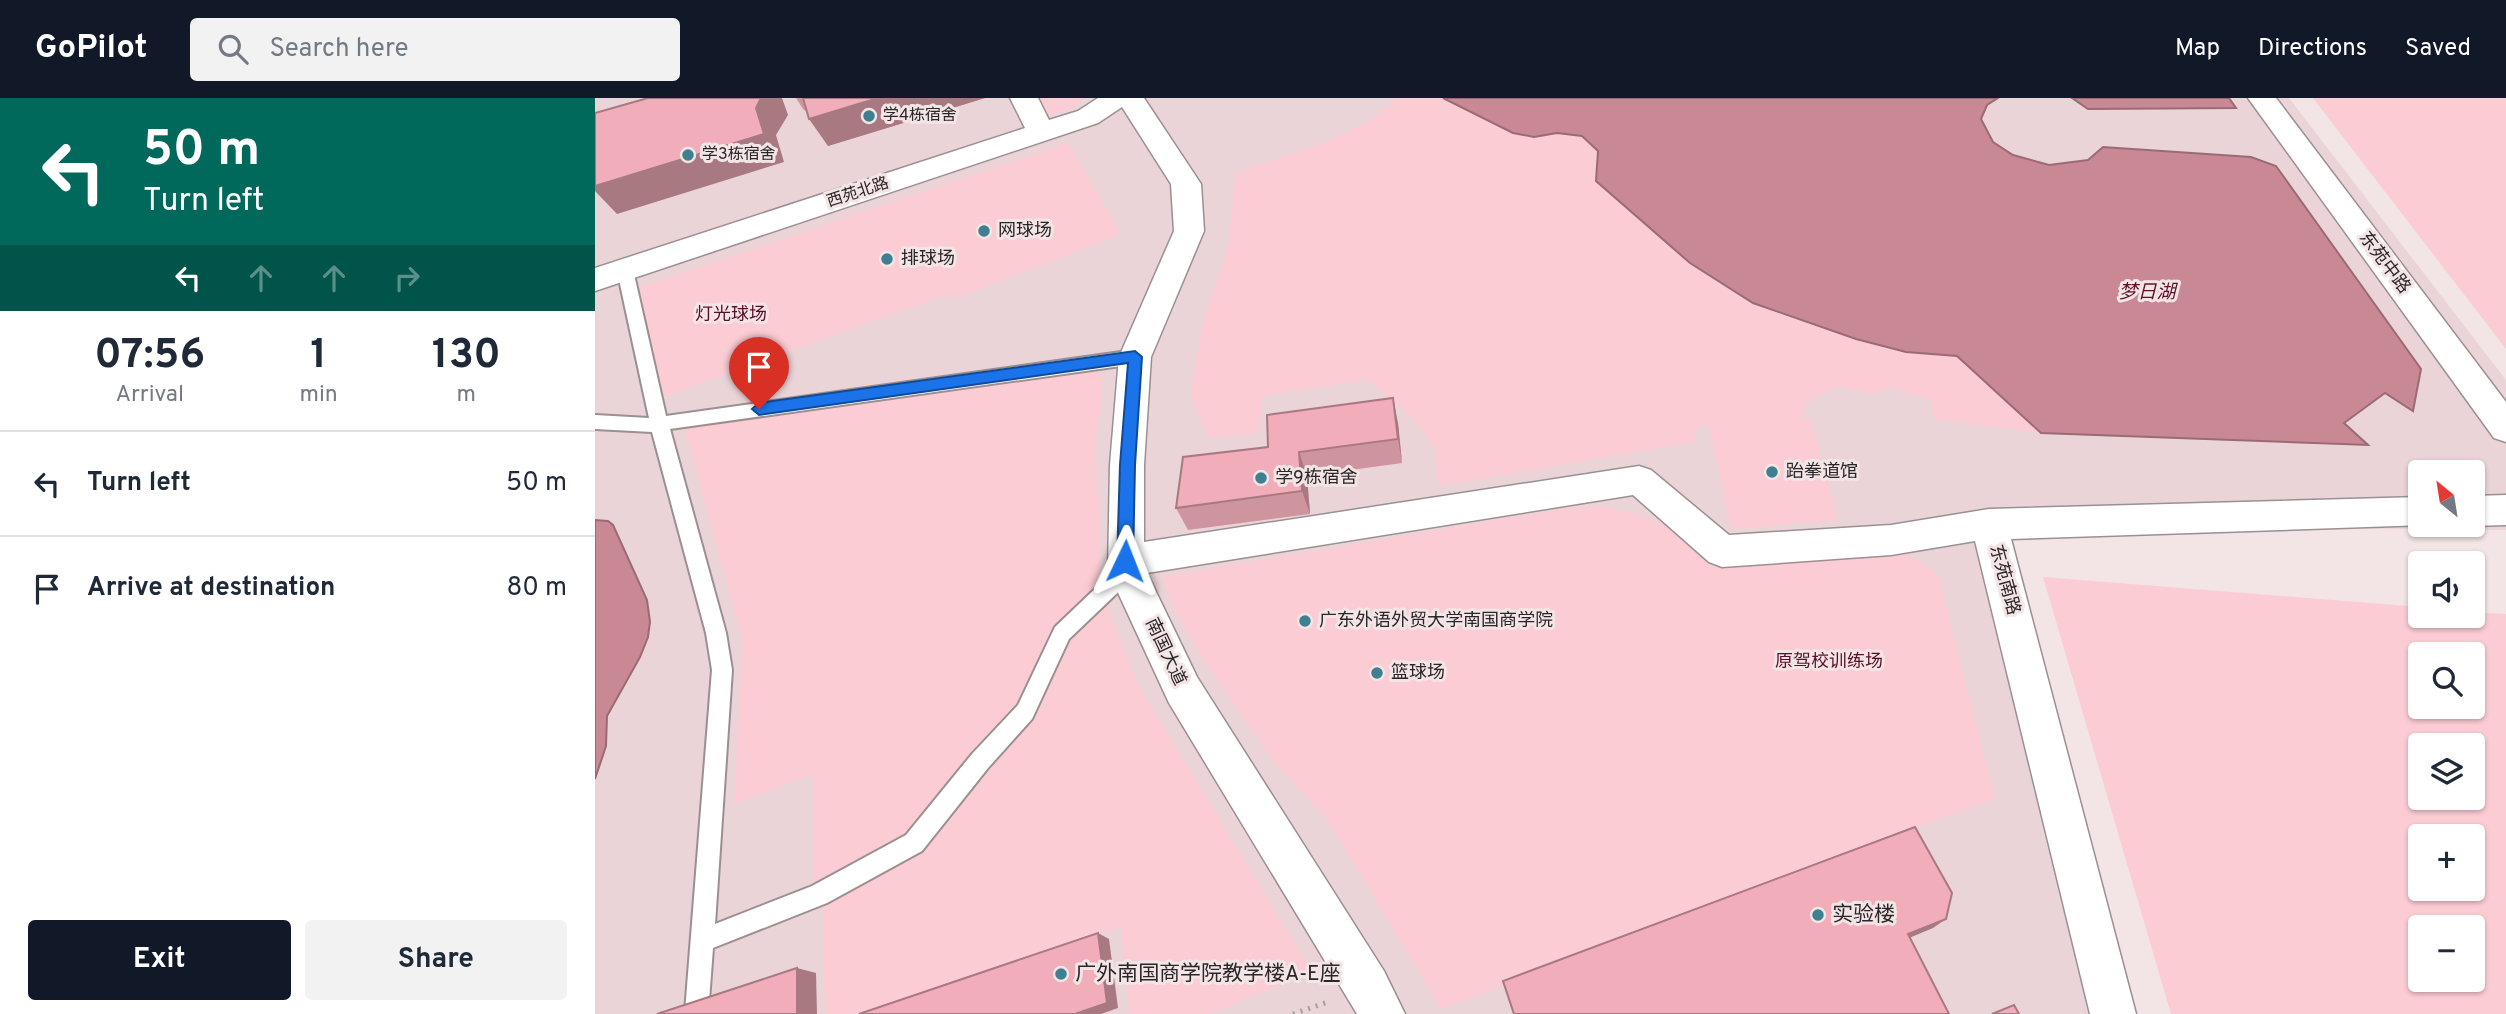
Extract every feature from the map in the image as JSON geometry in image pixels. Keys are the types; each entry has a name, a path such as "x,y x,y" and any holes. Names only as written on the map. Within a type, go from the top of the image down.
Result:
{"street":[{"path":"1024,98 1041,132"},
{"name":"西苑北路","path":"595,280 1088,117 1117,98"},
{"name":"南国大道","path":"1130,98 1186,184 1189,231 1135,357 1128,465 1126,566 1183,690 1369,987 1382,1014"},
{"name":"东苑中路","path":"2262,98 2506,428"},
{"path":"1126,566 1639,480 1722,551 1891,540 1989,524"},
{"path":"2485,511 2506,510"},
{"name":"东苑南路","path":"2113,1014 1989,524 2408,512"}],"lane":[{"path":"625,270 659,423 716,633 722,670 697,1012"},
{"path":"595,422 642,426 1135,357"},
{"path":"702,942 819,895 913,843 980,761 1025,712 1062,634 1126,566"}],"shaded area":[{"name":"广东外语外贸大学南国商学院","path":"595,98 2289,98 2506,380 2506,530 2485,530 2485,460 2408,460 2408,529 1989,525 2124,1014 595,1014"}],"green space":[{"path":"1035,98 1084,98 1072,108 1045,116"},
{"path":"1396,98 1443,98 1513,133 1534,137 1557,133 1583,136 1598,151 1597,181 1690,263 1753,303 1906,352 1957,356 2041,433 1935,419 1931,400 1890,387 1871,394 1838,386 1811,399 1799,418 1810,418 1839,520 1731,529 1709,425 1698,425 1695,442 1439,486 1434,447 1412,417 1368,380 1263,396 1257,434 1209,438 1191,396 1202,326 1228,247 1236,173 1344,134 1382,111"},
{"path":"2313,98 2506,98 2506,349"},
{"name":"灯光球场","path":"1068,143 1121,234 956,298 951,293 654,400 637,288"},
{"path":"1097,370 1103,383 1095,445 1100,525 1098,589 1063,623 1036,664 1014,706 967,756 904,836 813,887 813,774 734,804 743,642 684,426"},
{"name":"原驾校训练场","path":"1598,506 1645,517 1687,541 1901,553 1922,562 1938,575 1995,798 1441,1009 1329,822 1271,758 1197,650 1171,602 1162,577 1569,508"},
{"path":"2043,577 2408,606 2408,628 2485,628 2485,613 2506,614 2506,1014 2171,1014"},
{"path":"1104,599 1137,683 1312,972 1208,1014 1130,1014 1121,927 879,1014 825,1014 823,903 915,856 1033,717 1077,622"}],"water":[{"name":"梦日湖","path":"1443,98 1998,98 1987,105 1981,119 1993,142 2013,155 2049,165 2088,160 2103,147 2251,157 2276,166 2421,369 2413,411 2385,393 2344,423 2368,445 2041,433 1957,356 1906,352 1856,339 1753,303 1690,263 1596,181 1598,151 1582,136 1557,133 1534,137 1513,133"},
{"path":"2072,98 2229,98 2236,108 2088,109"},
{"path":"595,520 608,521 613,525 647,600 650,622 648,637 640,657 607,716 606,746 595,779"}],"building":[{"path":"648,98 761,98 756,108 764,134 595,186 595,113"},
{"path":"803,98 878,98 809,119"},
{"path":"1393,398 1398,439 1299,452 1302,491 1176,508 1183,457 1268,447 1267,415"},
{"name":"实验楼","path":"1915,827 1952,893 1946,919 1908,934 1949,1014 1514,1014 1503,981"},
{"name":"广外南国商学院教学楼A-E座","path":"1098,933 1107,1003 1075,1014 859,1014"},
{"path":"797,968 797,1014 657,1014"},
{"path":"2014,1005 2019,1014 1992,1014"}],"place":[{"name":"学4栋宿舍","path":"869,116"},
{"name":"学3栋宿舍","path":"688,155"},
{"name":"网球场","path":"984,231"},
{"name":"排球场","path":"887,259"},
{"name":"跆拳道馆","path":"1772,472"},
{"name":"学9栋宿舍","path":"1261,478"},
{"name":"广东外语外贸大学南国商学院","path":"1305,621"},
{"name":"篮球场","path":"1377,673"},
{"name":"实验楼","path":"1818,915"},
{"name":"广外南国商学院教学楼A-E座","path":"1061,974"}],"route":[{"path":"759,409 1135,357 1125,561"}]}
